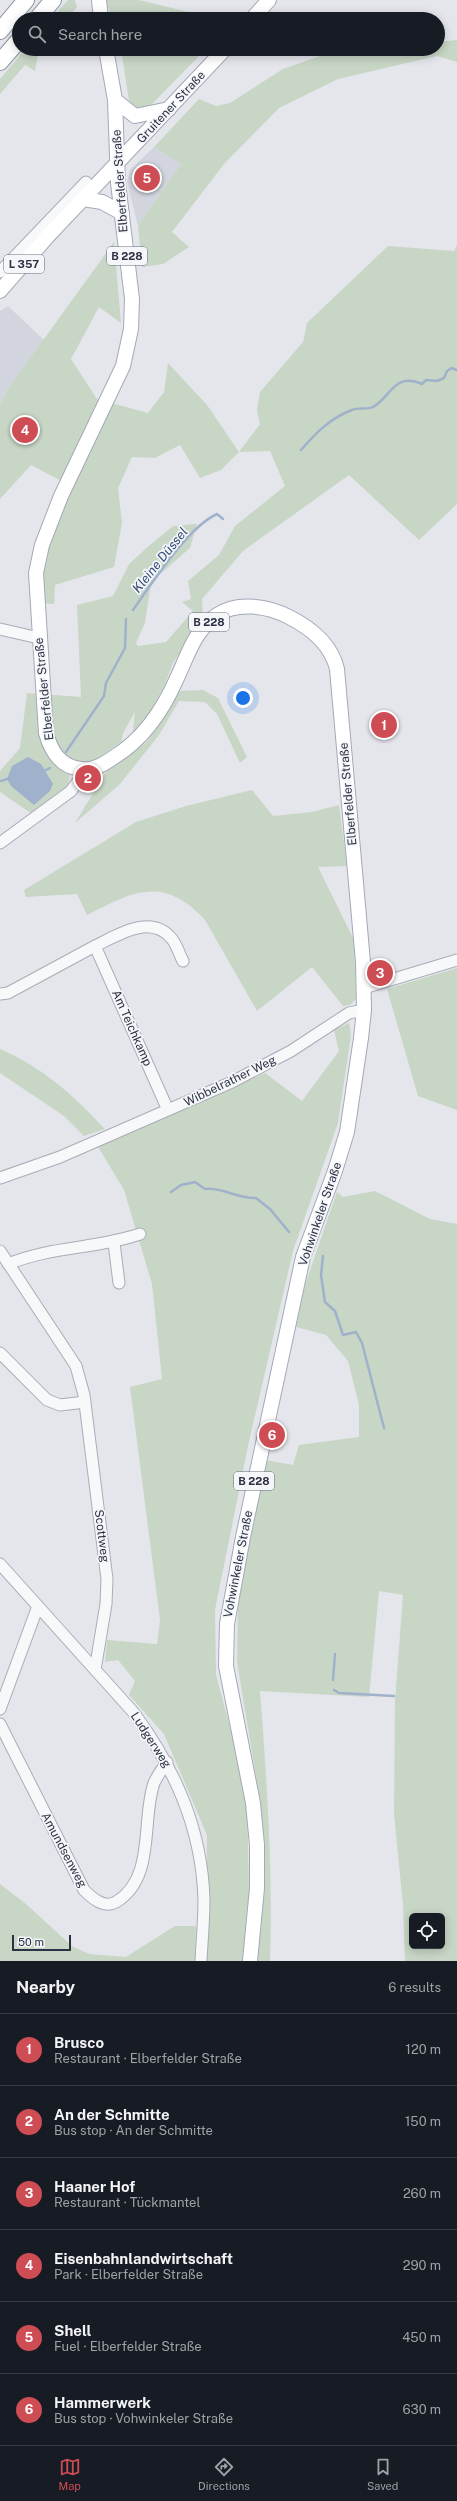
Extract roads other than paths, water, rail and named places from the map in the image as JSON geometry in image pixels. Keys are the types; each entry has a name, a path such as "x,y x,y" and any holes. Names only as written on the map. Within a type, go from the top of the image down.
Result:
{"highway":[{"path":"16,12 26,0"},
{"path":"43,12 53,0"},
{"path":"0,31 12,17"},
{"path":"0,62 12,48"}],"main road":[{"path":"99,0 100,12"},
{"path":"258,12 269,0"},
{"name":"Elberfelder Straße","path":"107,56 115,100 117,165 132,299 127,350 115,383 61,496 42,545 36,573 46,733 50,747 56,757 65,764 86,770 100,766 128,749 147,729 170,695 199,632 218,615 237,607 268,609 284,614 314,633 329,649 337,669 364,988 364,1010"},
{"name":"Gruitener Straße","path":"117,165 218,56"},
{"path":"115,100 134,116 169,109"},
{"name":"L 357","path":"0,291 83,199 117,165"},
{"path":"83,199 102,202 122,213"},
{"name":"Vohwinkeler Straße","path":"250,1961 257,1888 257,1845 253,1803 226,1666 226,1624 243,1537 303,1257 338,1165 347,1132 364,1010"}],"street":[{"path":"0,272 86,182"},
{"path":"0,629 39,638"},
{"path":"0,843 70,792 86,770"},
{"path":"0,994 8,993 95,946 139,927 151,926 159,929 172,938 183,961"},
{"name":"Am Teichkamp","path":"95,946 168,1110"},
{"path":"364,988 457,960"},
{"name":"Wibbelrather Weg","path":"0,1178 34,1167 232,1082 291,1051 349,1013 364,1010"},
{"path":"8,1264 46,1251 114,1243 140,1234"},
{"path":"114,1243 118,1283"},
{"name":"Scottweg","path":"0,1251 76,1366 85,1402 107,1579 106,1604 95,1670"},
{"path":"0,1353 47,1400 53,1404 85,1402"},
{"name":"Ludgerweg","path":"0,1564 134,1713 167,1762 183,1795 198,1843 204,1900 201,1961"},
{"path":"0,1709 38,1606"},
{"name":"Amundsenweg","path":"0,1724 84,1890 92,1898 101,1903 111,1904 122,1898 130,1889 140,1873 154,1783 167,1762"}],"water":[{"path":"28,757 41,764 53,784 50,791 34,805 11,786 7,779 12,766"}],"waterway":[{"name":"Kleine Düssel","path":"301,450 318,432 337,417 354,409 373,407 399,383 413,381 422,384 426,380 437,381 444,378 447,371 452,368 457,370"},
{"name":"Kleine Düssel","path":"133,610 160,571 194,531 217,514 223,519"},
{"name":"Kleine Düssel","path":"66,752 104,696 106,683 125,648 126,619"},
{"name":"Kleine Düssel","path":"42,772 50,768"},
{"name":"Kleine Düssel","path":"1,781 10,778"},
{"path":"171,1192 181,1185 195,1182 205,1189 218,1190 243,1197 256,1198 270,1209 289,1232"},
{"path":"323,1256 321,1275 325,1302 335,1311 343,1335 356,1332 362,1343 384,1428"},
{"path":"333,1680 335,1654"},
{"path":"334,1690 339,1693 394,1696"}],"place":[{"name":"Shell","path":"147,178"},
{"name":"Eisenbahnlandwirtschaft","path":"25,430"},
{"name":"Brusco","path":"384,725"},
{"name":"An der Schmitte","path":"88,778"},
{"name":"Haaner Hof","path":"380,973"},
{"name":"Hammerwerk","path":"272,1435"}]}
